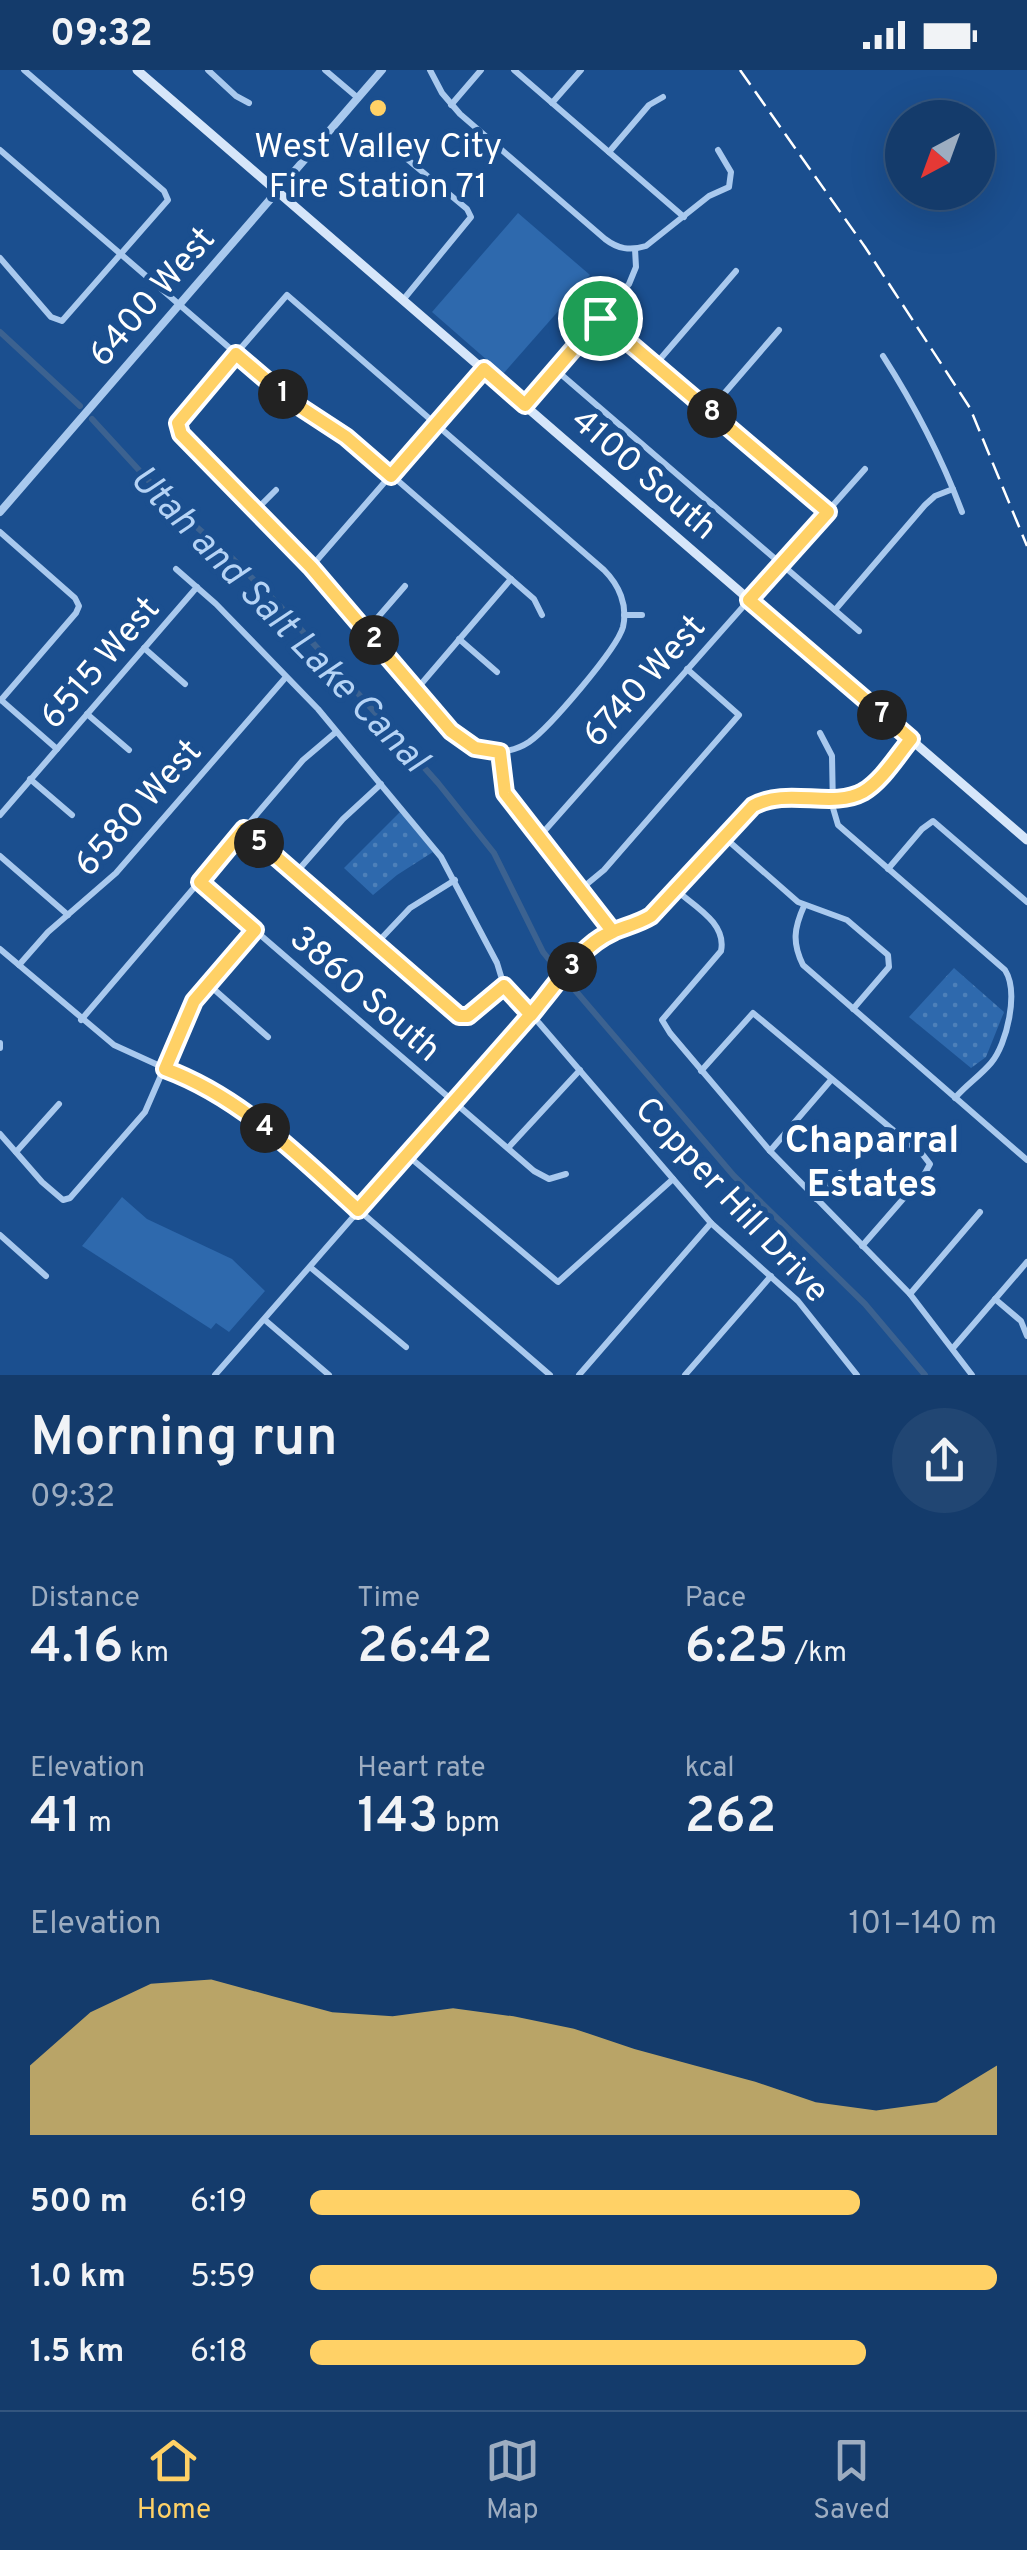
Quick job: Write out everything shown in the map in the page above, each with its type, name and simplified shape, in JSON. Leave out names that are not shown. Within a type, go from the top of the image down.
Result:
[{"type":"main road","name":"4100 South","points":[[137,70],[1027,840]]},
{"type":"street","points":[[0,258],[52,318],[60,322],[168,198],[24,70]]},
{"type":"street","points":[[208,70],[249,103]]},
{"type":"street","points":[[325,70],[358,98]]},
{"type":"street","name":"6400 West","points":[[0,512],[382,70]]},
{"type":"street","points":[[430,70],[451,105],[609,242],[635,249],[650,244],[709,196],[730,185],[731,172],[718,150]]},
{"type":"street","points":[[451,105],[482,70]]},
{"type":"street","points":[[514,70],[684,217]]},
{"type":"street","points":[[552,103],[581,70]]},
{"type":"street","points":[[609,152],[651,103],[663,97]]},
{"type":"street","points":[[0,150],[291,401],[346,437],[534,599],[542,615]]},
{"type":"street","points":[[400,154],[466,209],[471,218],[403,300]]},
{"type":"street","points":[[525,405],[632,280],[635,249]]},
{"type":"street","points":[[654,365],[736,271]]},
{"type":"street","points":[[287,295],[608,574],[622,596],[620,634],[611,650],[540,732],[522,746],[486,751],[462,741],[311,567],[177,426],[236,354],[287,295]]},
{"type":"street","points":[[600,318],[828,512]]},
{"type":"street","points":[[709,410],[779,330]]},
{"type":"street","points":[[883,356],[924,424],[962,512]]},
{"type":"street","points":[[311,567],[484,369]]},
{"type":"street","points":[[556,370],[859,631]]},
{"type":"street","name":"6740 West","points":[[540,836],[865,469]]},
{"type":"street","points":[[834,610],[925,506],[954,488]]},
{"type":"street","points":[[256,510],[276,490]]},
{"type":"street","points":[[0,532],[75,598],[79,606],[0,700],[57,749]]},
{"type":"street","points":[[176,568],[310,701],[441,857],[497,964],[504,986],[464,1017],[457,1015],[244,829]]},
{"type":"street","points":[[416,690],[511,579]]},
{"type":"street","points":[[366,631],[404,586]]},
{"type":"street","name":"6515 West","points":[[0,814],[197,587]]},
{"type":"street","points":[[624,615],[642,615]]},
{"type":"street","points":[[460,639],[497,672]]},
{"type":"street","points":[[144,648],[185,684]]},
{"type":"street","points":[[581,889],[604,870],[739,715],[687,668]]},
{"type":"street","name":"6580 West","points":[[19,965],[68,915],[112,878],[286,677]]},
{"type":"street","points":[[87,714],[129,750]]},
{"type":"street","points":[[81,1020],[308,755],[336,732]]},
{"type":"street","points":[[820,733],[832,756],[834,816],[838,825],[1006,970],[1014,994],[996,1056],[955,1098]]},
{"type":"street","points":[[215,1375],[590,946],[651,916],[753,806],[766,799],[847,797],[866,791],[911,739]]},
{"type":"street","points":[[500,752],[505,793],[613,932]]},
{"type":"street","points":[[30,780],[72,816]]},
{"type":"street","points":[[294,875],[343,819],[381,784]]},
{"type":"street","points":[[888,869],[922,829],[934,821],[1027,902]]},
{"type":"street","points":[[724,838],[804,906],[847,920],[888,955],[890,964],[853,1009]]},
{"type":"street","points":[[0,856],[68,915]]},
{"type":"street","points":[[376,944],[410,908],[455,880]]},
{"type":"street","name":"3860 South","points":[[200,882],[545,1178],[566,1174]]},
{"type":"street","points":[[676,890],[720,929],[723,940],[721,950],[662,1020],[770,1151],[910,1294],[972,1375]]},
{"type":"street","points":[[804,906],[795,930],[803,965],[1027,1159]]},
{"type":"street","points":[[0,1134],[42,1182],[63,1200],[72,1196],[142,1116],[192,1004],[255,930]]},
{"type":"street","points":[[0,949],[114,1045],[216,1091],[238,1106],[550,1375]]},
{"type":"street","points":[[208,984],[268,1037]]},
{"type":"street","name":"Copper Hill Drive","points":[[504,986],[711,1223],[798,1301],[857,1375]]},
{"type":"street","points":[[701,1072],[753,1013],[930,1164],[862,1246]]},
{"type":"street","points":[[508,1148],[580,1070]]},
{"type":"street","points":[[770,1151],[832,1080]]},
{"type":"street","points":[[16,1152],[58,1104]]},
{"type":"street","points":[[407,1155],[558,1282],[673,1178]]},
{"type":"street","points":[[816,1199],[840,1173]]},
{"type":"street","points":[[910,1294],[980,1212]]},
{"type":"street","points":[[579,1375],[711,1223]]},
{"type":"street","points":[[0,1236],[46,1276]]},
{"type":"street","points":[[953,1348],[1027,1262]]},
{"type":"street","points":[[310,1267],[406,1347]]},
{"type":"street","points":[[685,1375],[771,1276]]},
{"type":"street","points":[[995,1299],[1021,1321],[1026,1336]]},
{"type":"street","points":[[265,1320],[329,1375]]},
{"type":"shaded area","points":[[518,213],[590,275],[503,374],[432,312]]},
{"type":"shaded area","points":[[400,812],[433,852],[373,895],[344,868]]},
{"type":"shaded area","points":[[954,968],[1004,1012],[986,1057],[971,1068],[909,1017]]},
{"type":"shaded area","points":[[122,1197],[147,1219],[232,1259],[265,1291],[229,1332],[216,1323],[211,1329],[82,1246]]},
{"type":"waterway","name":"Utah and Salt Lake Canal","points":[[0,332],[80,406]]},
{"type":"waterway","name":"Utah and Salt Lake Canal","points":[[92,419],[171,505],[279,605],[438,783],[494,853],[543,952],[559,972]]},
{"type":"waterway","name":"Utah and Salt Lake Canal","points":[[568,982],[734,1176],[865,1304],[925,1375]]},
{"type":"railway","points":[[740,70],[865,247],[970,408],[1027,546]]},
{"type":"place","name":"West Valley City Fire Station 71","points":[[378,108]]},
{"type":"district","name":"Chaparral Estates","points":[[872,1161]]},
{"type":"route","points":[[600,318],[525,405],[484,369],[391,476],[236,354],[177,426],[311,567],[451,731],[475,748],[500,752],[500,777],[510,802],[552,850],[613,932],[600,938],[590,946],[531,1015],[358,1210],[238,1106],[216,1091],[165,1069],[194,1001],[255,930],[200,882],[244,829],[459,1016],[468,1016],[504,986],[531,1015],[568,972],[590,946],[641,922],[662,906],[753,806],[766,799],[857,795],[875,782],[911,739],[749,600],[828,512],[600,318]]}]
